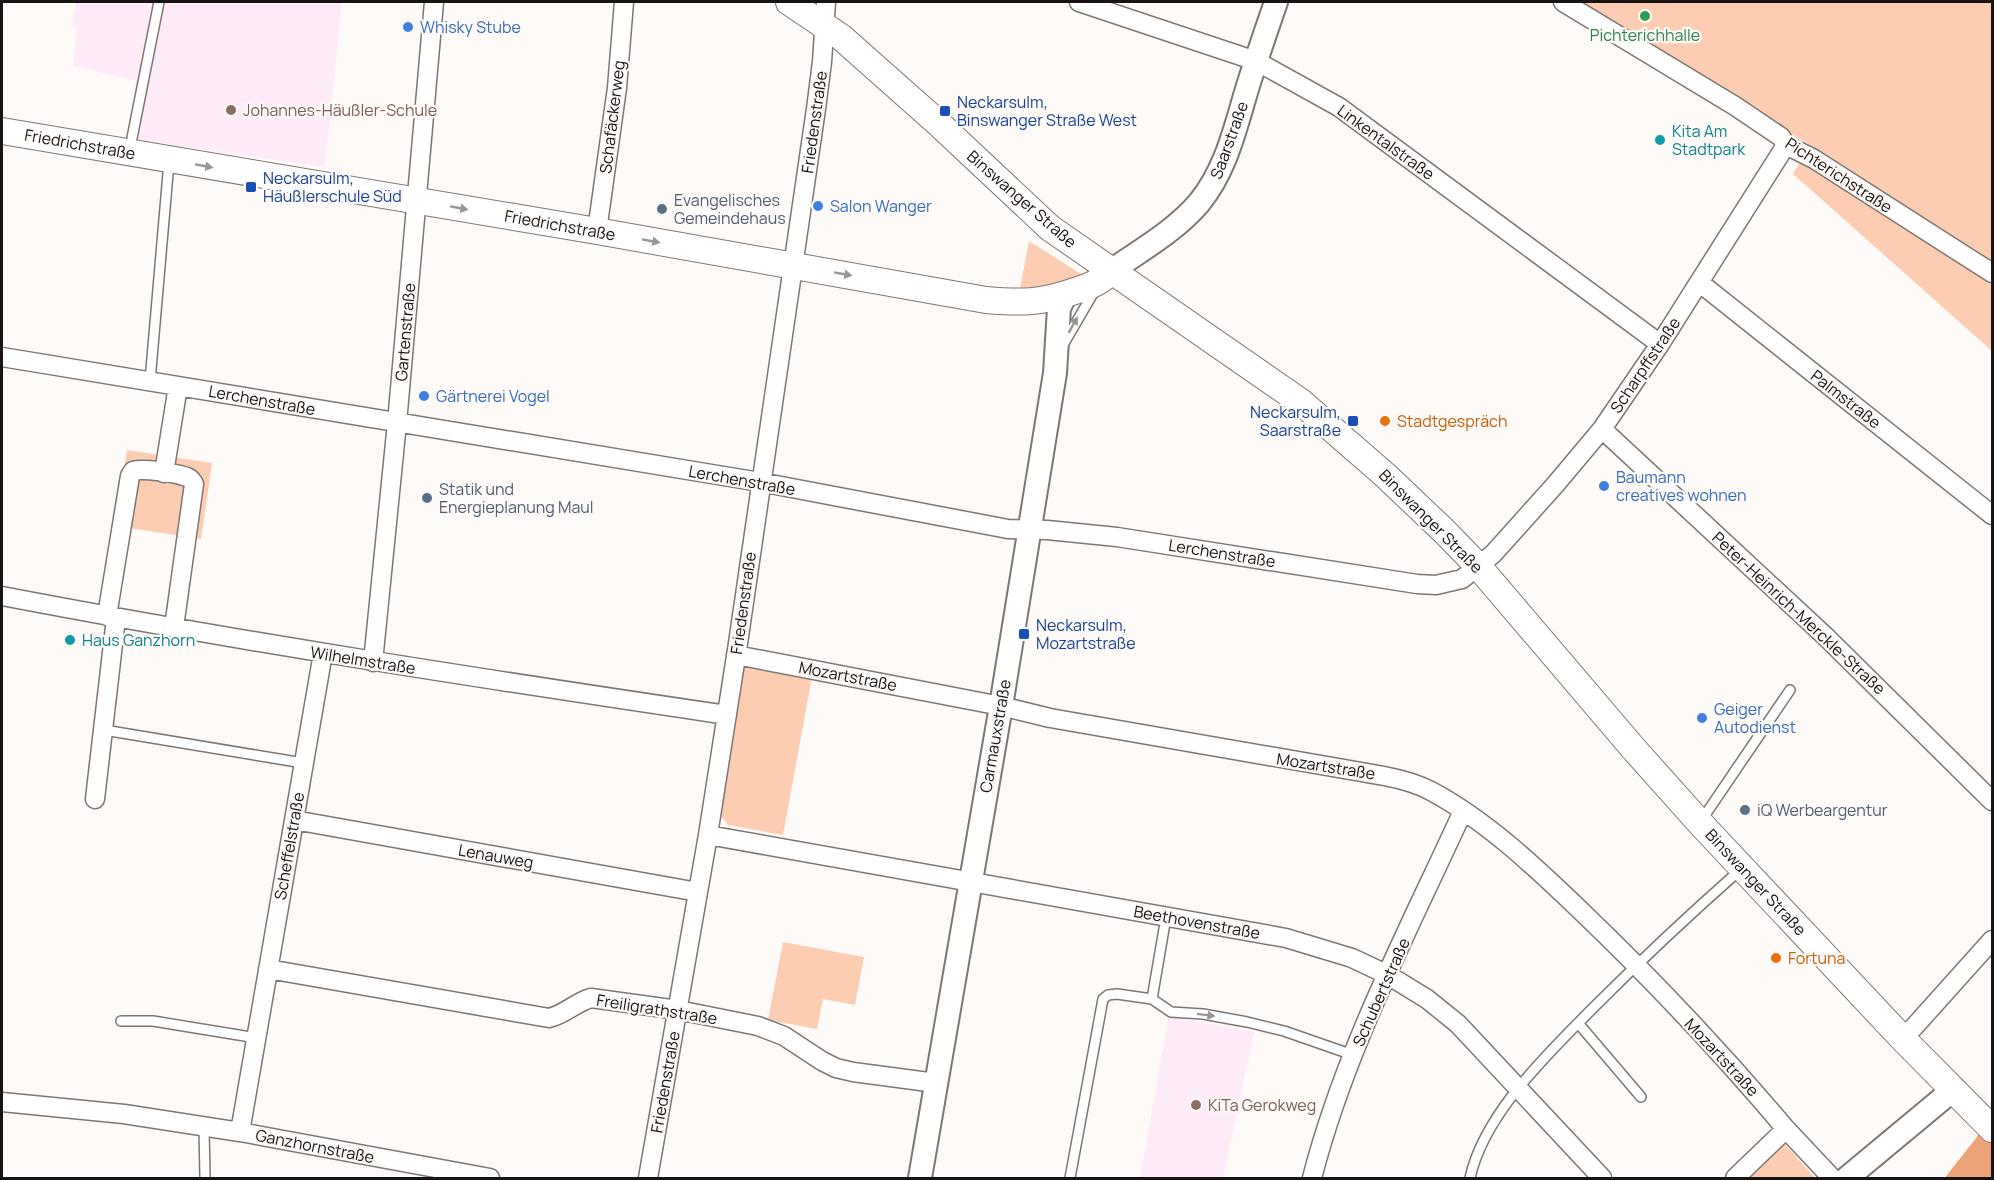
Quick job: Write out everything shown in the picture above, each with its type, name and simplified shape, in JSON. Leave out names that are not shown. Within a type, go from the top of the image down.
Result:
[{"type":"main road","name":"Binswanger Straße","points":[[789,2],[826,13],[1050,228],[1106,276],[1301,402],[1385,475],[1478,566],[1700,823],[1902,1038],[1987,1123]]},
{"type":"main road","name":"Friedrichstraße","points":[[2,131],[597,231],[986,300],[1040,302],[1066,294],[1106,276]]},
{"type":"street","name":"Gartenstraße","points":[[373,662],[397,423],[434,2]]},
{"type":"street","name":"Schafäckerweg","points":[[597,231],[617,88],[624,2]]},
{"type":"street","name":"Linkentalstraße","points":[[1079,2],[1256,61],[1339,107],[1660,344]]},
{"type":"street","name":"Saarstraße","points":[[1106,276],[1182,219],[1213,184],[1223,165],[1276,2]]},
{"type":"street","name":"Pichterichstraße","points":[[1563,2],[1735,106],[1781,137],[1786,145],[1814,159],[1992,273]]},
{"type":"street","name":"Friedenstraße","points":[[648,1179],[708,835],[736,655],[794,265],[819,86],[826,13]]},
{"type":"street","name":"Scharpffstraße","points":[[1478,566],[1493,554],[1556,485],[1602,429],[1700,283],[1786,145]]},
{"type":"street","name":"Palmstraße","points":[[1700,283],[1992,515]]},
{"type":"street","name":"Carmauxstraße","points":[[920,1179],[1001,706],[1054,373],[1059,308],[1066,294]]},
{"type":"street","name":"Lerchenstraße","points":[[2,357],[760,482],[1008,529],[1117,537],[1417,584],[1451,583],[1462,579],[1478,566]]},
{"type":"street","points":[[164,473],[178,386]]},
{"type":"street","name":"Peter-Heinrich-Merckle-Straße","points":[[1602,429],[1825,636],[1992,801]]},
{"type":"street","points":[[95,799],[104,730],[111,617],[130,476],[133,471],[187,477],[194,484],[174,627]]},
{"type":"street","name":"Wilhelmstraße","points":[[2,596],[373,662],[726,715]]},
{"type":"street","name":"Scheffelstraße","points":[[240,1132],[323,653]]},
{"type":"street","name":"Mozartstraße","points":[[736,655],[1001,706],[1050,718],[1408,781],[1429,790],[1501,839],[1553,884],[1636,964],[1832,1179]]},
{"type":"street","name":"Schubertstraße","points":[[1312,1179],[1333,1106],[1353,1055],[1463,812]]},
{"type":"street","name":"Lenauweg","points":[[294,820],[698,892]]},
{"type":"street","name":"Beethovenstraße","points":[[708,835],[1305,943],[1352,958],[1388,975],[1427,999],[1458,1024],[1602,1179]]},
{"type":"street","points":[[1902,1038],[1992,940]]},
{"type":"street","name":"Freiligrathstraße","points":[[268,969],[549,1018],[591,998],[678,1010],[758,1026],[784,1036],[836,1068],[936,1083]]},
{"type":"street","points":[[1847,1179],[1954,1089]]},
{"type":"street","name":"Ganzhornstraße","points":[[2,1102],[32,1103],[124,1114],[240,1132],[426,1173],[490,1179]]},
{"type":"street","points":[[1735,1179],[1786,1129]]},
{"type":"lane","points":[[132,138],[159,2]]},
{"type":"lane","points":[[150,381],[170,160]]},
{"type":"lane","points":[[1054,373],[1066,339],[1106,276]]},
{"type":"lane","points":[[1700,823],[1790,690]]},
{"type":"lane","points":[[104,730],[303,764]]},
{"type":"lane","points":[[1470,1179],[1474,1162],[1494,1123],[1519,1089],[1578,1023],[1636,964],[1742,868]]},
{"type":"lane","points":[[1152,999],[1167,917]]},
{"type":"lane","points":[[1070,1179],[1103,999],[1108,995],[1117,994],[1152,999],[1172,1012],[1203,1014],[1247,1022],[1295,1035],[1353,1055]]},
{"type":"lane","points":[[121,1021],[153,1021],[256,1038]]},
{"type":"lane","points":[[1578,1023],[1641,1097]]},
{"type":"lane","points":[[204,1127],[205,1179]]},
{"type":"shaded area","name":"Johannes-Häußler-Schule","points":[[76,2],[342,2],[325,167],[126,138],[136,81],[73,66],[77,27],[72,26]]},
{"type":"shaded area","points":[[1576,2],[1992,2],[1992,351],[1793,174],[1810,145]]},
{"type":"shaded area","points":[[1029,241],[1092,281],[1019,294]]},
{"type":"shaded area","points":[[127,450],[212,463],[201,539],[116,526]]},
{"type":"shaded area","points":[[744,664],[812,677],[783,835],[728,825],[720,815]]},
{"type":"shaded area","points":[[783,942],[864,957],[855,1005],[823,999],[817,1029],[768,1020]]},
{"type":"shaded area","name":"KiTa Gerokweg","points":[[1169,1016],[1254,1032],[1223,1178],[1140,1178]]},
{"type":"shaded area","points":[[1992,1118],[1992,1178],[1945,1178],[1950,1171]]},
{"type":"shaded area","points":[[1782,1141],[1815,1178],[1744,1178]]},
{"type":"place","name":"Pichterichhalle","points":[[1645,16]]},
{"type":"place","name":"Whisky Stube","points":[[408,27]]},
{"type":"place","name":"Johannes-Häußler-Schule","points":[[231,110]]},
{"type":"place","name":"Neckarsulm, Binswanger Straße West","points":[[945,111]]},
{"type":"place","name":"Kita Am Stadtpark","points":[[1660,140]]},
{"type":"place","name":"Neckarsulm, Häußlerschule Süd","points":[[251,187]]},
{"type":"place","name":"Salon Wanger","points":[[818,206]]},
{"type":"place","name":"Evangelisches Gemeindehaus","points":[[662,209]]},
{"type":"place","name":"Gärtnerei Vogel","points":[[424,396]]},
{"type":"place","name":"Neckarsulm, Saarstraße","points":[[1353,421]]},
{"type":"place","name":"Stadtgespräch","points":[[1385,421]]},
{"type":"place","name":"Baumann creatives wohnen","points":[[1604,486]]},
{"type":"place","name":"Statik und Energieplanung Maul","points":[[427,498]]},
{"type":"place","name":"Neckarsulm, Mozartstraße","points":[[1024,634]]},
{"type":"place","name":"Haus Ganzhorn","points":[[70,640]]},
{"type":"place","name":"Geiger Autodienst","points":[[1702,718]]},
{"type":"place","name":"iQ Werbeargentur","points":[[1745,810]]},
{"type":"place","name":"Fortuna","points":[[1776,958]]},
{"type":"place","name":"KiTa Gerokweg","points":[[1196,1105]]}]
